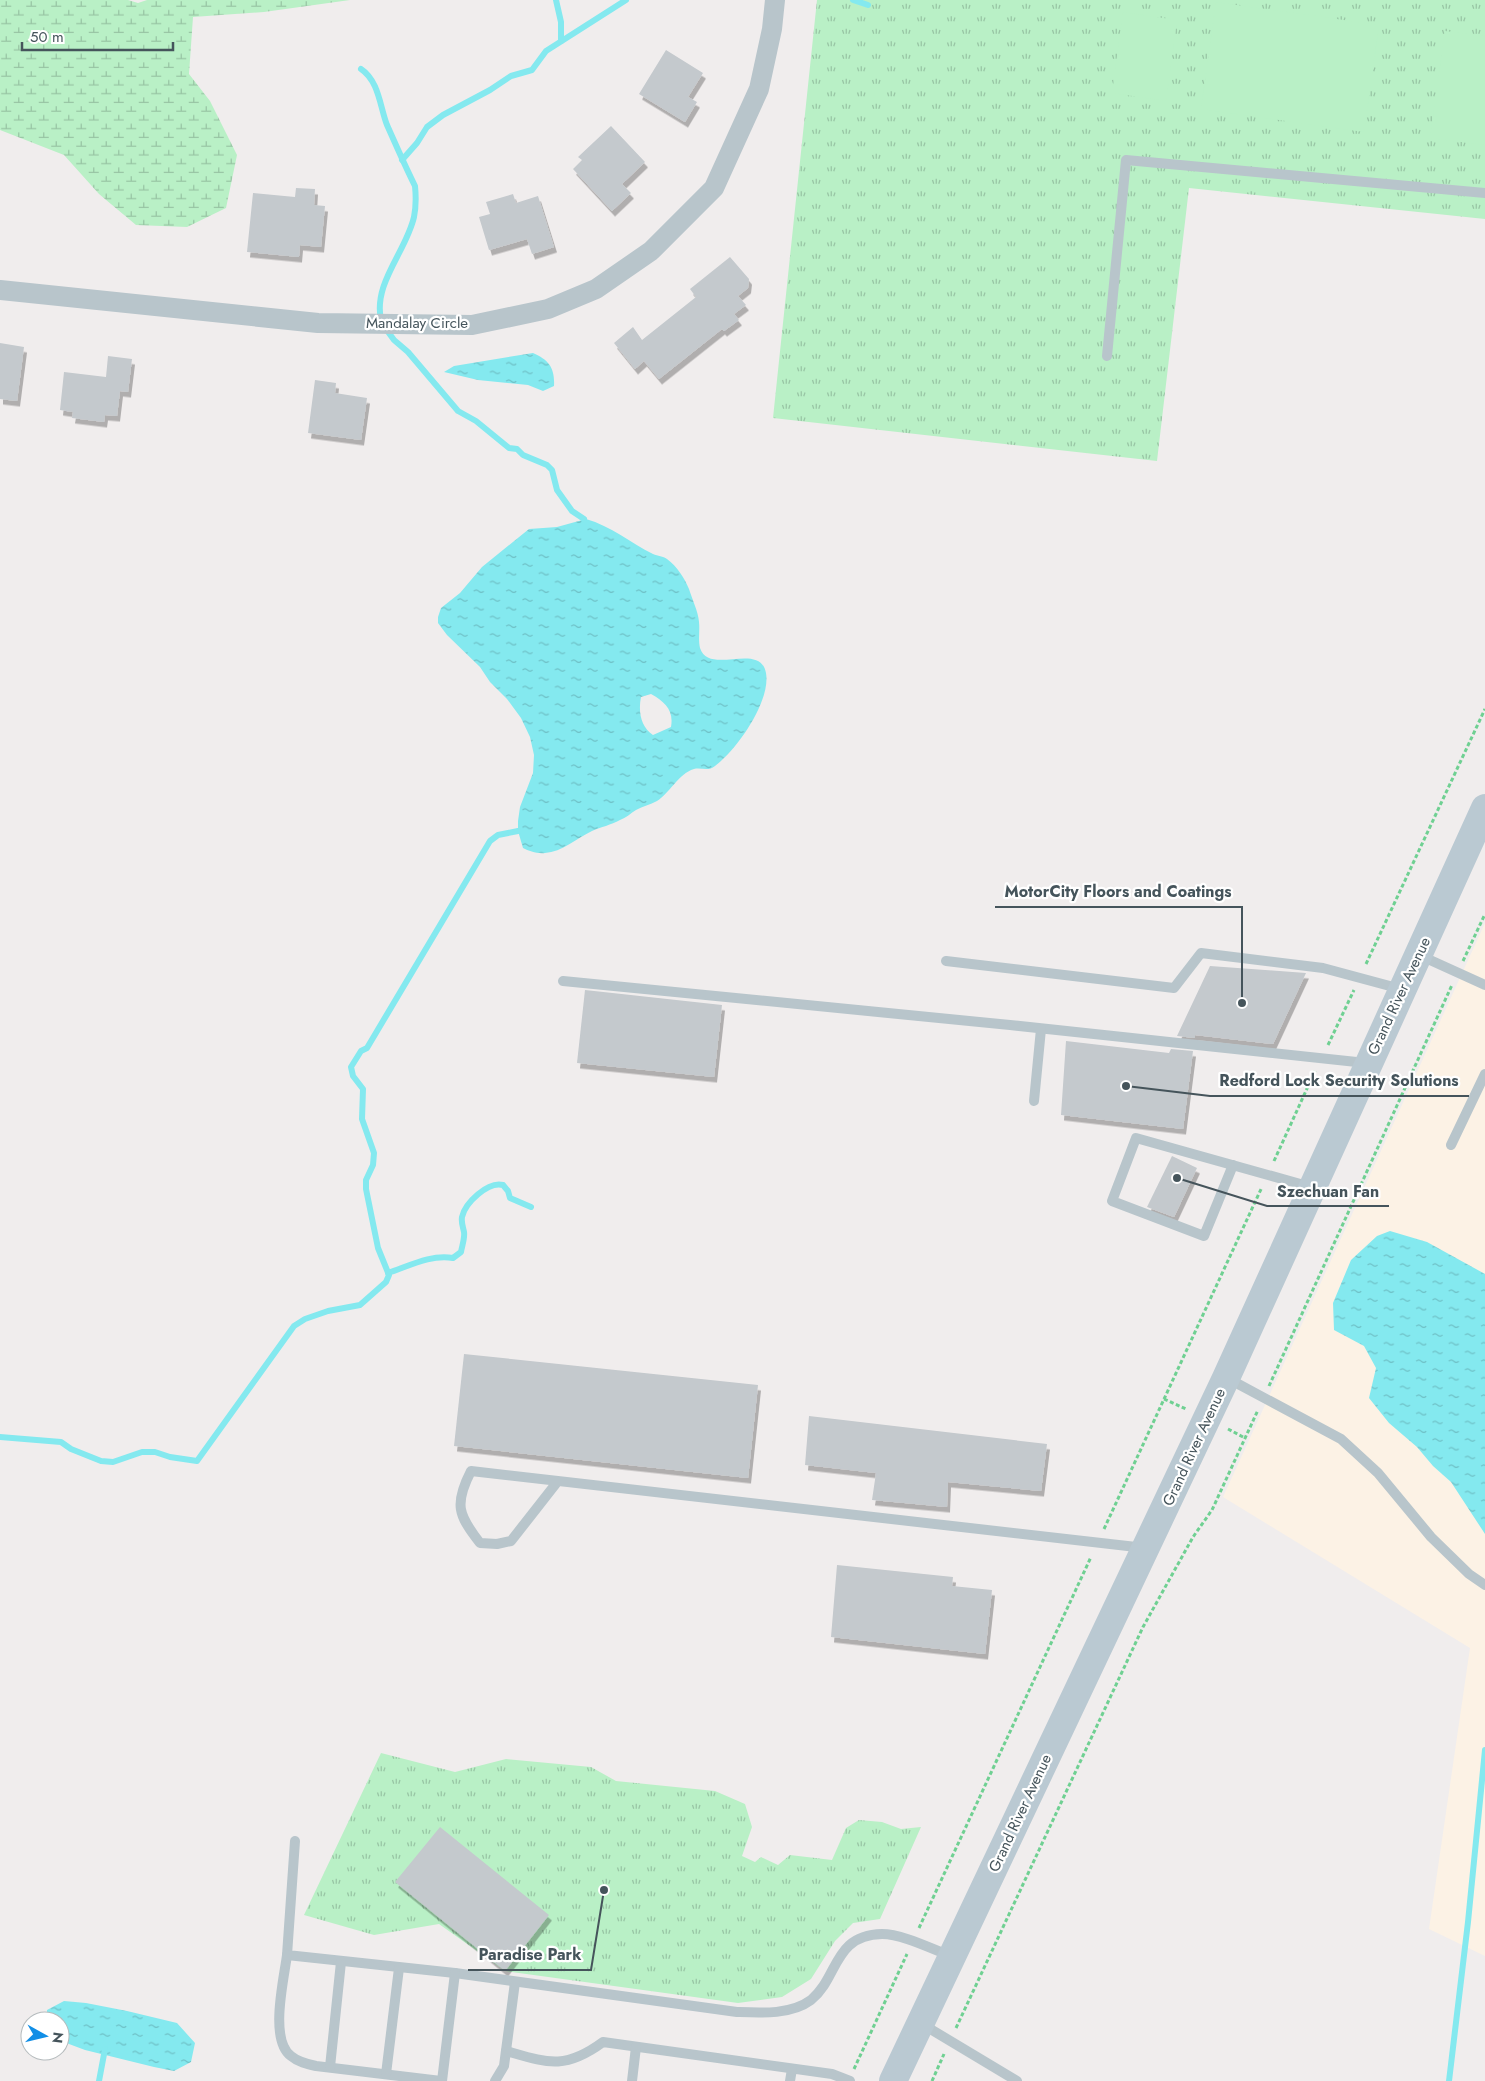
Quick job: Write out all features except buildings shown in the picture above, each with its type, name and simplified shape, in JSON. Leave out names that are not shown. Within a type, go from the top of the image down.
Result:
[{"type":"main road","name":"Grand River Avenue","points":[[893,2081],[1226,1378],[1367,1064],[1485,808]]},
{"type":"street","name":"Mandalay Circle","points":[[0,290],[318,322],[472,325],[548,309],[596,289],[650,251],[714,188],[759,89],[772,29],[776,0]]},
{"type":"lane","points":[[1107,356],[1126,160],[1485,193]]},
{"type":"lane","points":[[946,961],[1174,988],[1201,953],[1323,968],[1402,990]]},
{"type":"lane","points":[[1418,955],[1485,985]]},
{"type":"lane","points":[[563,981],[1041,1028],[1367,1064]]},
{"type":"lane","points":[[1034,1101],[1041,1028]]},
{"type":"lane","points":[[1451,1145],[1485,1074]]},
{"type":"lane","points":[[1233,1165],[1204,1236],[1112,1201],[1136,1138],[1233,1165],[1312,1188]]},
{"type":"lane","points":[[1226,1378],[1341,1439],[1378,1474],[1431,1537],[1469,1574],[1485,1585]]},
{"type":"lane","points":[[558,1481],[511,1541],[497,1544],[480,1542],[466,1524],[459,1505],[462,1488],[471,1471],[1146,1548]]},
{"type":"lane","points":[[295,1841],[287,1955],[279,2026],[281,2042],[290,2056],[302,2062],[330,2067],[441,2081],[455,1973]]},
{"type":"lane","points":[[287,1955],[455,1973],[737,2012],[774,2013],[810,2000],[824,1984],[840,1954],[854,1941],[869,1935],[884,1934],[913,1942],[952,1957]]},
{"type":"lane","points":[[330,2067],[341,1962]]},
{"type":"lane","points":[[386,2074],[399,1968]]},
{"type":"lane","points":[[495,2081],[504,2066],[515,1982]]},
{"type":"lane","points":[[921,2023],[1017,2081]]},
{"type":"lane","points":[[506,2051],[547,2062],[559,2062],[585,2055],[603,2042],[832,2074],[849,2081]]},
{"type":"lane","points":[[632,2081],[636,2047]]},
{"type":"lane","points":[[790,2081],[792,2068]]},
{"type":"path","points":[[849,2081],[1267,1175],[1485,708]]},
{"type":"path","points":[[932,2081],[1143,1627],[1193,1537],[1212,1510],[1485,914]]},
{"type":"shaded area","points":[[1485,923],[1485,1956],[1429,1929],[1470,1648],[1223,1497]]},
{"type":"green space","points":[[0,0],[128,0],[138,3],[147,0],[350,0],[264,12],[193,17],[189,74],[210,101],[237,155],[226,208],[187,227],[136,225],[99,194],[64,155],[0,130]]},
{"type":"green space","points":[[817,0],[1485,0],[1485,219],[1189,188],[1157,461],[773,418]]},
{"type":"green space","points":[[1216,2],[1379,25],[1364,132],[1201,109]]},
{"type":"green space","points":[[1123,12],[1177,20],[1166,101],[1112,93]]},
{"type":"green space","points":[[1445,31],[1485,36],[1485,145],[1430,138]]},
{"type":"green space","points":[[381,1753],[455,1772],[506,1759],[591,1767],[616,1781],[715,1791],[745,1804],[752,1827],[742,1856],[755,1862],[761,1857],[778,1865],[790,1855],[832,1860],[846,1828],[859,1820],[882,1822],[901,1829],[921,1827],[880,1919],[853,1923],[835,1941],[811,1979],[782,1997],[738,2003],[505,1971],[439,1924],[374,1935],[304,1915]]},
{"type":"water","points":[[533,353],[547,362],[552,369],[554,386],[543,391],[528,385],[478,380],[444,372],[454,366]]},
{"type":"water","points":[[586,519],[612,530],[653,554],[667,559],[680,573],[689,589],[698,618],[700,648],[705,656],[723,660],[745,658],[754,660],[762,664],[766,673],[766,684],[758,711],[751,724],[733,749],[715,766],[710,769],[688,771],[657,801],[617,822],[592,831],[557,850],[539,853],[523,848],[518,831],[520,807],[533,773],[534,755],[530,737],[521,718],[507,699],[490,682],[480,667],[447,635],[438,623],[438,617],[441,608],[460,593],[482,567],[529,529],[557,527]],"holes":[[[651,694],[670,711],[672,721],[671,727],[653,735],[641,719],[640,703],[641,697]]]},
{"type":"water","points":[[1390,1231],[1427,1242],[1485,1274],[1485,1534],[1451,1482],[1433,1466],[1417,1447],[1389,1423],[1369,1398],[1376,1368],[1364,1346],[1334,1330],[1333,1303],[1351,1260],[1377,1236]]},
{"type":"water","points":[[64,2001],[86,2003],[177,2023],[195,2043],[191,2062],[174,2071],[85,2050],[70,2044],[70,2011],[47,2010]]},
{"type":"waterway","points":[[556,0],[561,22],[561,41]]},
{"type":"waterway","points":[[402,160],[417,143],[427,127],[443,115],[490,90],[511,76],[532,70],[546,51],[626,0]]},
{"type":"waterway","points":[[853,0],[868,5]]},
{"type":"waterway","points":[[361,69],[372,80],[387,125],[415,186],[416,202],[414,217],[410,230],[386,280],[380,306],[381,320]]},
{"type":"waterway","points":[[386,329],[458,411],[476,421],[509,448],[517,449],[523,455],[547,465],[552,470],[557,490],[572,511],[584,519]]},
{"type":"waterway","points":[[0,1437],[61,1442],[71,1449],[101,1461],[113,1462],[142,1452],[155,1452],[170,1457],[197,1461],[294,1326],[305,1319],[328,1311],[360,1305],[386,1282],[389,1275],[378,1248],[366,1189],[366,1180],[373,1165],[374,1153],[362,1119],[363,1089],[353,1076],[351,1067],[361,1051],[367,1048],[490,841],[498,835],[518,831]]},
{"type":"waterway","points":[[388,1273],[428,1259],[453,1258],[461,1252],[464,1237],[462,1221],[464,1211],[478,1194],[491,1186],[503,1185],[508,1191],[510,1198],[531,1207]]},
{"type":"waterway","points":[[1449,2081],[1468,1922],[1485,1750]]},
{"type":"waterway","points":[[99,2081],[105,2049]]},
{"type":"place","name":"MotorCity Floors and Coatings","points":[[1242,1003]]},
{"type":"place","name":"Redford Lock Security Solutions","points":[[1126,1086]]},
{"type":"place","name":"Szechuan Fan","points":[[1177,1178]]},
{"type":"place","name":"Paradise Park","points":[[604,1890]]}]
